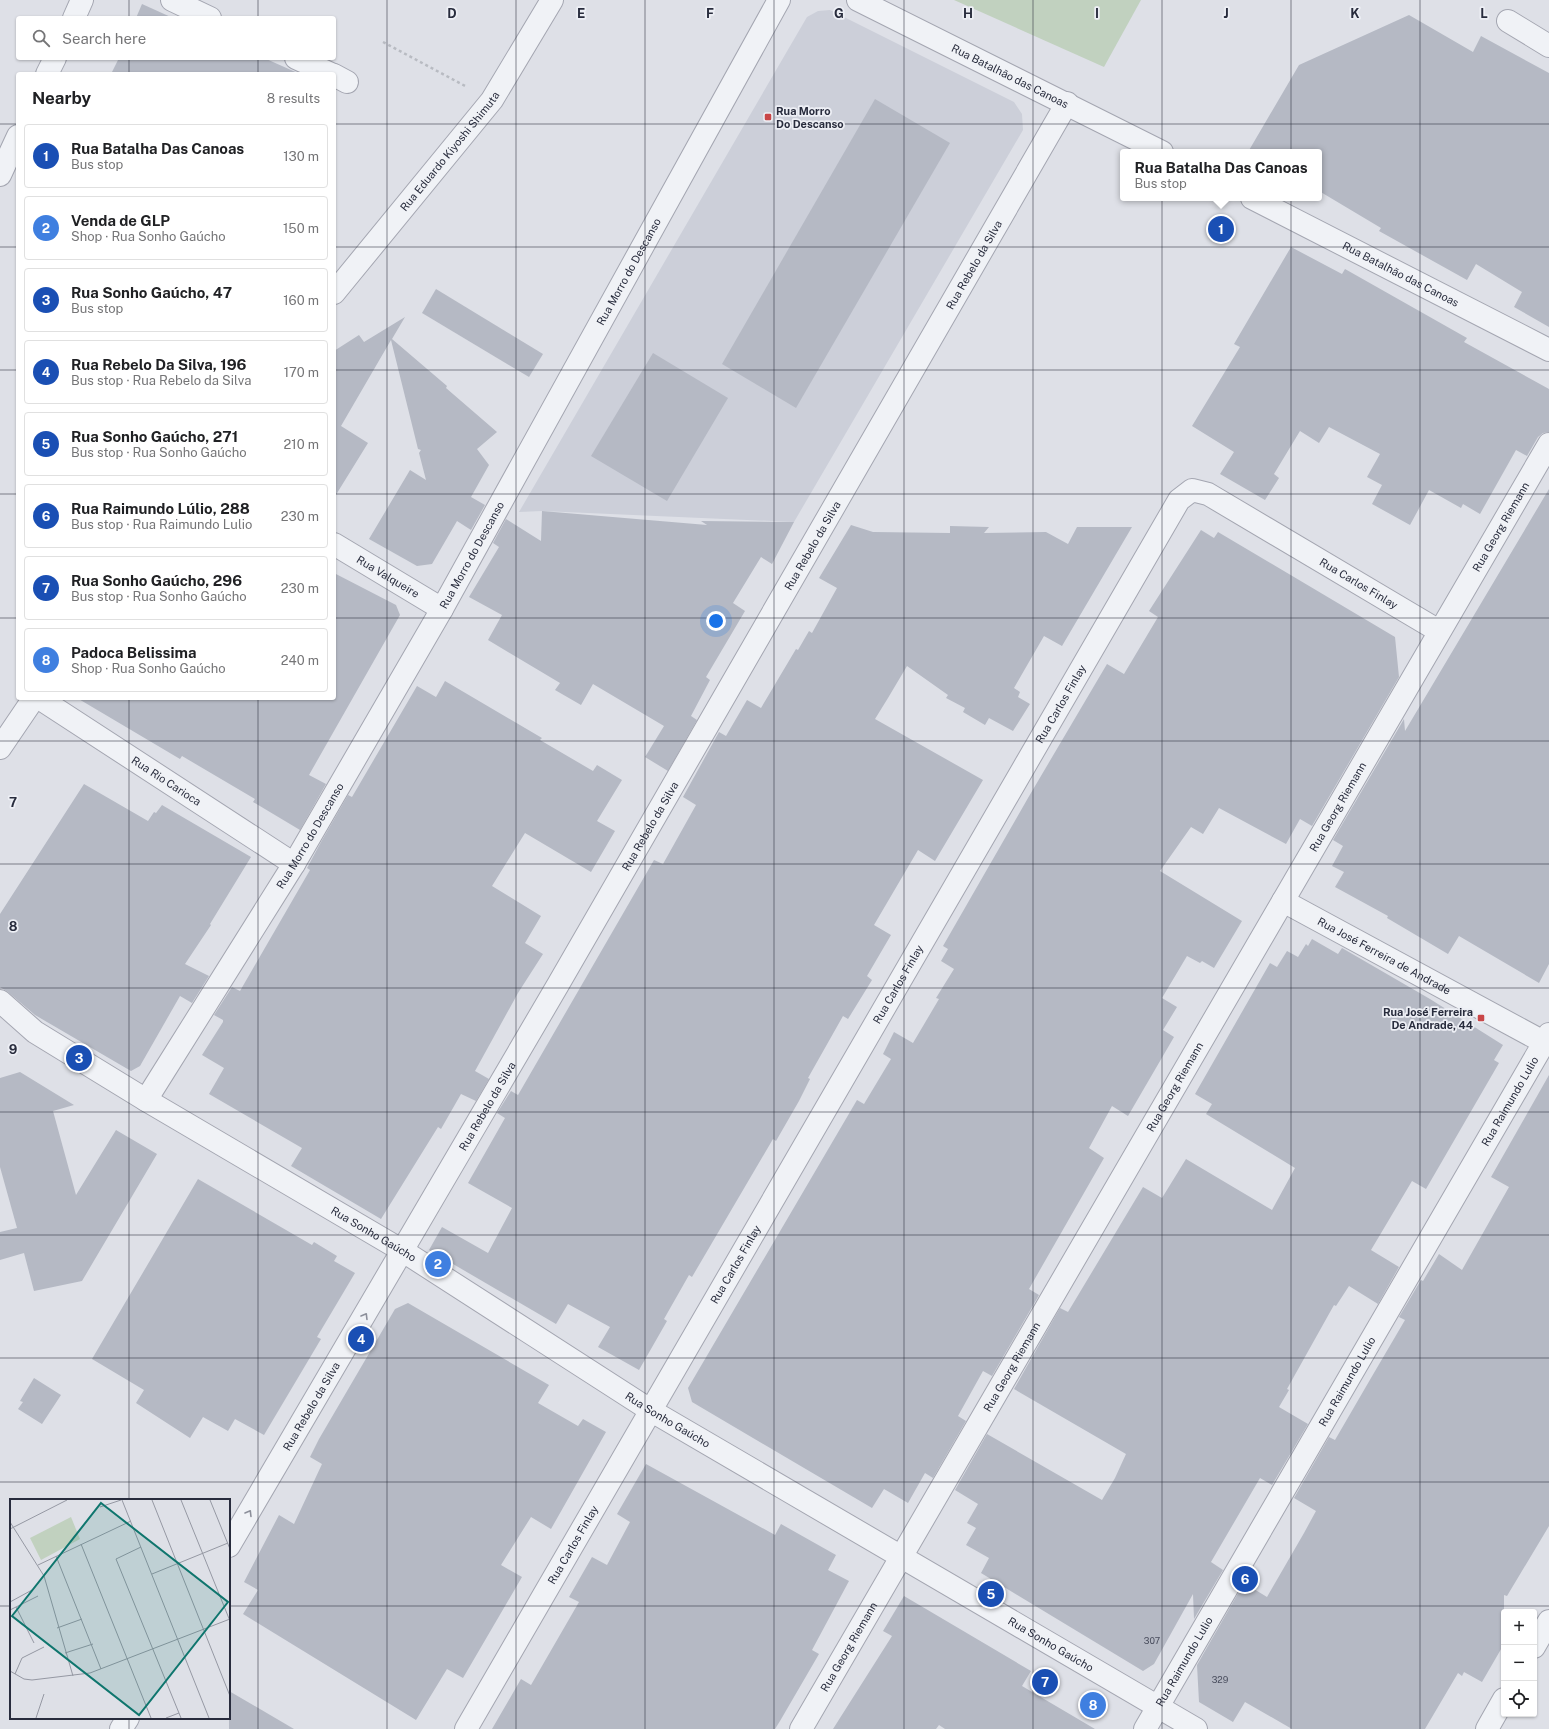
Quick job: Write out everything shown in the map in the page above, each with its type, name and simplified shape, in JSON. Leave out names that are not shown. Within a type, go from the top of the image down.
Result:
[{"type":"street","points":[[75,16],[82,0]]},
{"type":"street","points":[[172,0],[206,16]]},
{"type":"street","name":"Rua Eduardo Kiyoshi Shimuta","points":[[336,291],[492,100],[552,0]]},
{"type":"street","name":"Rua Morro do Descanso","points":[[146,1100],[294,864],[442,609],[779,0]]},
{"type":"street","name":"Rua Batalhão das Canoas","points":[[858,0],[1067,103],[1156,149]]},
{"type":"street","points":[[1508,21],[1549,46]]},
{"type":"street","points":[[48,72],[54,60]]},
{"type":"street","points":[[300,60],[326,72]]},
{"type":"street","name":"Rua Rebelo da Silva","points":[[230,1544],[403,1251],[796,576],[1067,103]]},
{"type":"street","points":[[0,175],[16,140]]},
{"type":"street","name":"Rua Batalhão das Canoas","points":[[1258,201],[1549,350]]},
{"type":"street","name":"Rua Georg Riemann","points":[[801,1729],[902,1558],[1439,631],[1549,444]]},
{"type":"street","name":"Rua Carlos Finlay","points":[[466,1729],[1179,500],[1192,490],[1208,494],[1439,631]]},
{"type":"street","name":"Rua Valqueire","points":[[336,545],[442,609]]},
{"type":"street","points":[[0,748],[33,700]]},
{"type":"street","name":"Rua Rio Carioca","points":[[42,700],[294,864]]},
{"type":"street","name":"Rua José Ferreira de Andrade","points":[[1283,902],[1547,1040]]},
{"type":"street","name":"Rua Sonho Gaúcho","points":[[0,1001],[35,1032],[146,1100],[403,1251],[650,1410],[1196,1729]]},
{"type":"street","name":"Rua Raimundo Lulio","points":[[1145,1729],[1547,1040]]},
{"type":"street","points":[[1535,1645],[1549,1621]]},
{"type":"street","points":[[1487,1729],[1501,1704]]},
{"type":"street","points":[[121,1729],[127,1719]]},
{"type":"path","points":[[383,42],[492,100]]},
{"type":"shaded area","points":[[830,10],[1014,102],[1022,114],[1023,130],[794,522],[542,511],[519,512],[807,17],[818,11]]},
{"type":"green space","points":[[954,0],[1141,0],[1104,67]]},
{"type":"building","points":[[142,4],[169,16],[137,16]]},
{"type":"building","points":[[1409,15],[1473,52],[1481,36],[1549,73],[1549,327],[1514,307],[1522,292],[1476,264],[1467,280],[1379,231],[1381,228],[1322,193],[1322,149],[1250,149],[1299,65]]},
{"type":"building","points":[[118,60],[268,60],[296,72],[112,72]]},
{"type":"building","points":[[875,99],[950,143],[796,408],[722,364]]},
{"type":"building","points":[[1291,247],[1342,274],[1345,269],[1467,338],[1464,342],[1549,389],[1549,432],[1543,433],[1538,437],[1527,456],[1516,450],[1480,514],[1463,504],[1461,508],[1429,490],[1410,525],[1372,504],[1382,485],[1367,477],[1380,454],[1329,427],[1319,443],[1300,431],[1274,474],[1279,478],[1265,500],[1220,474],[1234,452],[1192,426],[1240,347],[1234,344]]},
{"type":"building","points":[[436,289],[543,354],[529,377],[422,313]]},
{"type":"building","points":[[405,317],[392,339],[447,386],[446,388],[497,432],[477,449],[489,465],[471,497],[485,505],[471,530],[457,521],[432,564],[417,566],[369,539],[410,470],[426,480],[419,453],[421,450],[418,449],[391,340],[341,426],[368,443],[336,495],[336,350],[359,335],[364,342]]},
{"type":"building","points":[[653,353],[728,398],[667,501],[591,456]]},
{"type":"building","points":[[1549,489],[1549,964],[1539,983],[1459,936],[1448,954],[1387,918],[1388,916],[1335,887],[1344,872],[1332,866],[1343,846],[1333,840],[1404,719],[1405,731]]},
{"type":"building","points":[[542,511],[707,525],[701,521],[794,522],[772,564],[761,557],[733,603],[745,611],[706,677],[710,680],[691,716],[697,720],[668,771],[645,757],[664,726],[593,684],[581,705],[555,690],[560,683],[488,640],[502,615],[469,597],[499,547],[493,543],[506,519],[541,541]]},
{"type":"building","points":[[851,525],[873,532],[950,533],[950,526],[989,527],[984,533],[1046,532],[1068,544],[1077,527],[1132,527],[1062,646],[1044,636],[1014,688],[1020,692],[1018,697],[1030,704],[1013,731],[989,718],[985,725],[963,712],[965,708],[946,698],[948,695],[907,666],[875,719],[983,780],[935,861],[918,850],[874,925],[891,935],[867,976],[872,980],[848,1019],[843,1016],[808,1078],[810,1079],[799,1101],[776,1141],[773,1139],[692,1277],[689,1275],[664,1319],[667,1321],[639,1370],[598,1347],[610,1327],[568,1304],[556,1324],[429,1250],[442,1227],[488,1253],[512,1208],[468,1183],[505,1118],[497,1113],[511,1091],[518,1095],[654,860],[663,864],[696,805],[683,797],[719,732],[726,736],[747,700],[761,708],[796,649],[798,650],[809,631],[812,633],[837,588],[819,578]]},
{"type":"building","points":[[1201,530],[1214,538],[1218,532],[1395,637],[1399,677],[1312,826],[1300,819],[1286,844],[1219,808],[1203,834],[1191,827],[1160,871],[1242,921],[1214,968],[1202,961],[1200,963],[1187,956],[1162,998],[1177,1007],[1163,1030],[1174,1037],[1128,1116],[1112,1106],[1089,1148],[1104,1158],[1029,1289],[1039,1295],[992,1376],[983,1371],[958,1416],[966,1421],[933,1478],[925,1473],[908,1503],[884,1489],[872,1508],[692,1402],[688,1388],[857,1100],[864,1104],[891,1059],[883,1054],[894,1032],[913,1043],[939,999],[936,998],[954,969],[941,961],[948,949],[943,946],[1107,664],[1124,674],[1158,617],[1149,611]]},
{"type":"building","points":[[336,574],[396,605],[400,615],[309,775],[326,784],[300,830],[253,802],[255,799],[182,756],[180,759],[80,700],[336,700]]},
{"type":"building","points":[[445,681],[542,738],[540,740],[593,771],[597,765],[622,780],[597,821],[615,831],[591,872],[525,833],[492,886],[541,916],[525,943],[543,954],[518,993],[475,1071],[489,1079],[476,1101],[461,1094],[441,1129],[438,1127],[381,1219],[291,1166],[302,1148],[209,1094],[224,1068],[202,1055],[223,1022],[223,1020],[214,1015],[232,987],[240,991],[310,870],[307,868],[348,795],[352,797],[417,686],[436,697]]},
{"type":"building","points":[[84,784],[148,821],[154,812],[156,813],[162,805],[251,857],[210,924],[211,925],[185,964],[209,976],[192,1003],[180,996],[140,1066],[131,1071],[35,1015],[0,987],[0,914]]},
{"type":"building","points":[[1312,939],[1338,954],[1342,948],[1430,999],[1503,1045],[1494,1060],[1499,1063],[1426,1189],[1412,1181],[1371,1250],[1399,1267],[1378,1304],[1349,1286],[1336,1306],[1334,1305],[1287,1389],[1289,1390],[1279,1407],[1308,1424],[1272,1485],[1260,1478],[1211,1562],[1223,1570],[1194,1619],[1193,1594],[1154,1664],[1143,1671],[981,1573],[989,1558],[966,1545],[976,1528],[967,1523],[978,1504],[955,1490],[987,1434],[1102,1500],[1115,1478],[1126,1454],[1014,1389],[1060,1308],[1068,1312],[1143,1187],[1162,1198],[1186,1159],[1272,1210],[1295,1168],[1206,1114],[1212,1104],[1195,1094],[1270,963],[1277,967],[1287,951],[1298,957],[1306,944],[1308,946]]},
{"type":"building","points":[[20,1072],[74,1105],[53,1111],[76,1195],[116,1130],[157,1154],[82,1281],[34,1291],[24,1253],[0,1260],[0,1232],[17,1228],[0,1167],[0,1078]]},
{"type":"building","points":[[1549,1075],[1549,1526],[1507,1596],[1504,1595],[1504,1609],[1501,1609],[1501,1649],[1482,1682],[1464,1672],[1462,1676],[1458,1673],[1425,1729],[1292,1729],[1245,1702],[1233,1722],[1199,1702],[1197,1665],[1244,1583],[1267,1597],[1316,1511],[1294,1498],[1329,1437],[1335,1440],[1405,1320],[1399,1317],[1421,1280],[1423,1281],[1439,1254],[1462,1270],[1509,1187],[1491,1177]]},
{"type":"building","points":[[198,1179],[312,1245],[314,1242],[337,1256],[334,1261],[355,1273],[317,1337],[321,1339],[264,1435],[235,1419],[228,1431],[203,1417],[190,1438],[136,1403],[144,1390],[92,1359]]},
{"type":"building","points":[[408,1303],[549,1385],[538,1403],[578,1426],[583,1419],[606,1432],[551,1529],[531,1517],[501,1565],[522,1577],[463,1678],[447,1669],[416,1720],[243,1614],[258,1590],[244,1582],[279,1515],[294,1524],[322,1464],[310,1457],[319,1439],[395,1309]]},
{"type":"building","points":[[34,1378],[61,1395],[42,1424],[18,1409],[23,1402],[20,1401]]},
{"type":"building","points":[[646,1464],[775,1535],[781,1524],[836,1555],[828,1570],[849,1581],[812,1650],[819,1654],[775,1729],[492,1729],[521,1679],[531,1685],[579,1602],[569,1597],[592,1557],[607,1565],[630,1522],[617,1514]]},
{"type":"building","points":[[904,1596],[1031,1671],[1022,1686],[1095,1729],[945,1729],[939,1725],[936,1729],[833,1729],[892,1636],[883,1631]]},
{"type":"building","points":[[230,1692],[294,1729],[229,1729]]},
{"type":"place","name":"Rua Morro Do Descanso","points":[[768,117]]},
{"type":"place","name":"Rua Batalha Das Canoas","points":[[1221,229]]},
{"type":"place","name":"Rua José Ferreira De Andrade, 44","points":[[1481,1018]]},
{"type":"place","name":"Rua Sonho Gaúcho, 47","points":[[79,1058]]},
{"type":"place","name":"Venda de GLP","points":[[438,1264]]},
{"type":"place","name":"Rua Rebelo Da Silva, 196","points":[[361,1339]]},
{"type":"place","name":"Rua Raimundo Lúlio, 288","points":[[1245,1579]]},
{"type":"place","name":"Rua Sonho Gaúcho, 271","points":[[991,1594]]},
{"type":"place","name":"Rua Sonho Gaúcho, 296","points":[[1045,1682]]},
{"type":"place","name":"Padoca Belissima","points":[[1093,1705]]}]
